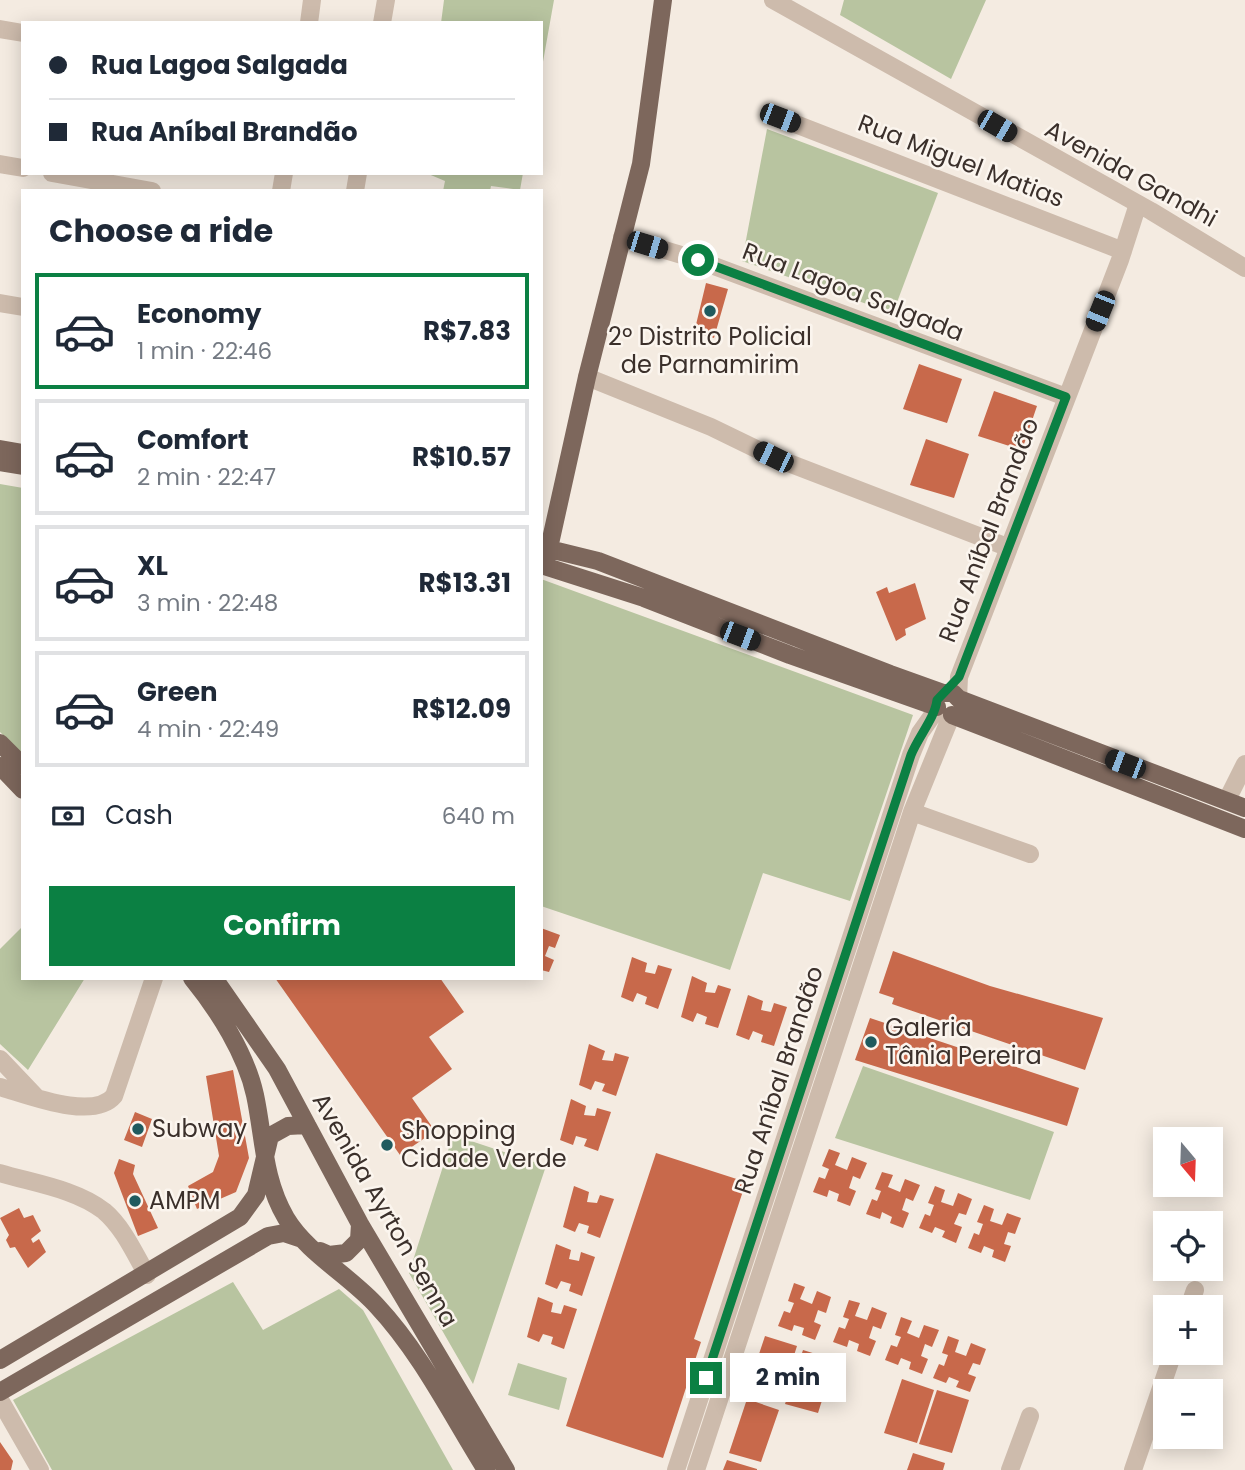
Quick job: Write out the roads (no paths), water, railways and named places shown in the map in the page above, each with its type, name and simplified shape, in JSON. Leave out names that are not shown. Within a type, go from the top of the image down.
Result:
[{"type":"main road","points":[[663,0],[641,163],[545,547],[543,566],[644,598],[790,655],[948,704],[1245,808]]},
{"type":"main road","points":[[0,449],[21,453]]},
{"type":"main road","points":[[0,462],[21,466]]},
{"type":"main road","points":[[545,547],[635,575],[1245,829]]},
{"type":"main road","points":[[0,743],[21,764]]},
{"type":"main road","points":[[0,766],[21,787]]},
{"type":"main road","name":"Avenida Ayrton Senna","points":[[193,980],[221,1019],[251,1080],[263,1157],[278,1201],[310,1245],[369,1298],[398,1331],[486,1470]]},
{"type":"main road","name":"Avenida Ayrton Senna","points":[[215,980],[277,1069],[360,1224],[506,1470]]},
{"type":"main road","points":[[0,1360],[148,1275],[248,1210],[256,1195],[270,1136],[288,1126],[307,1125]]},
{"type":"main road","points":[[0,1392],[268,1236],[284,1233],[330,1255],[346,1253],[359,1240],[360,1224]]},
{"type":"street","points":[[309,21],[312,0]]},
{"type":"street","points":[[382,21],[386,0]]},
{"type":"street","name":"Avenida Gandhi","points":[[773,0],[1138,204],[1245,268]]},
{"type":"street","points":[[0,29],[21,33]]},
{"type":"street","name":"Rua Miguel Matias","points":[[780,118],[1123,251]]},
{"type":"street","points":[[0,164],[21,168]]},
{"type":"street","points":[[63,175],[141,189]]},
{"type":"street","name":"Rua Aníbal Brandão","points":[[696,1470],[948,704],[1123,251],[1138,204]]},
{"type":"street","name":"Rua Lagoa Salgada","points":[[622,237],[698,260],[1066,397]]},
{"type":"street","points":[[0,303],[21,307]]},
{"type":"street","points":[[587,377],[711,427],[785,462],[1007,547]]},
{"type":"street","name":"Rua Aníbal Brandão","points":[[676,1470],[911,755],[920,733],[948,704]]},
{"type":"street","points":[[1227,800],[1245,764]]},
{"type":"street","points":[[912,812],[1030,854]]},
{"type":"street","points":[[0,1087],[86,1108],[101,1106],[114,1096],[153,980]]},
{"type":"street","points":[[0,1059],[37,1098]]},
{"type":"street","points":[[0,1173],[68,1194],[104,1211],[116,1224],[148,1275]]},
{"type":"street","points":[[758,1226],[776,1232]]},
{"type":"street","points":[[1193,1295],[1195,1290]]},
{"type":"street","points":[[1133,1470],[1169,1365]]},
{"type":"street","points":[[0,1400],[40,1470]]},
{"type":"street","points":[[1010,1470],[1030,1416]]},
{"type":"street","points":[[21,1470],[28,1448]]},
{"type":"place","name":"2º Distrito Policial de Parnamirim","points":[[710,311]]},
{"type":"place","name":"Galeria Tânia Pereira","points":[[871,1042]]},
{"type":"place","name":"Subway","points":[[138,1129]]},
{"type":"place","name":"Shopping Cidade Verde","points":[[387,1145]]},
{"type":"place","name":"AMPM","points":[[135,1201]]}]
